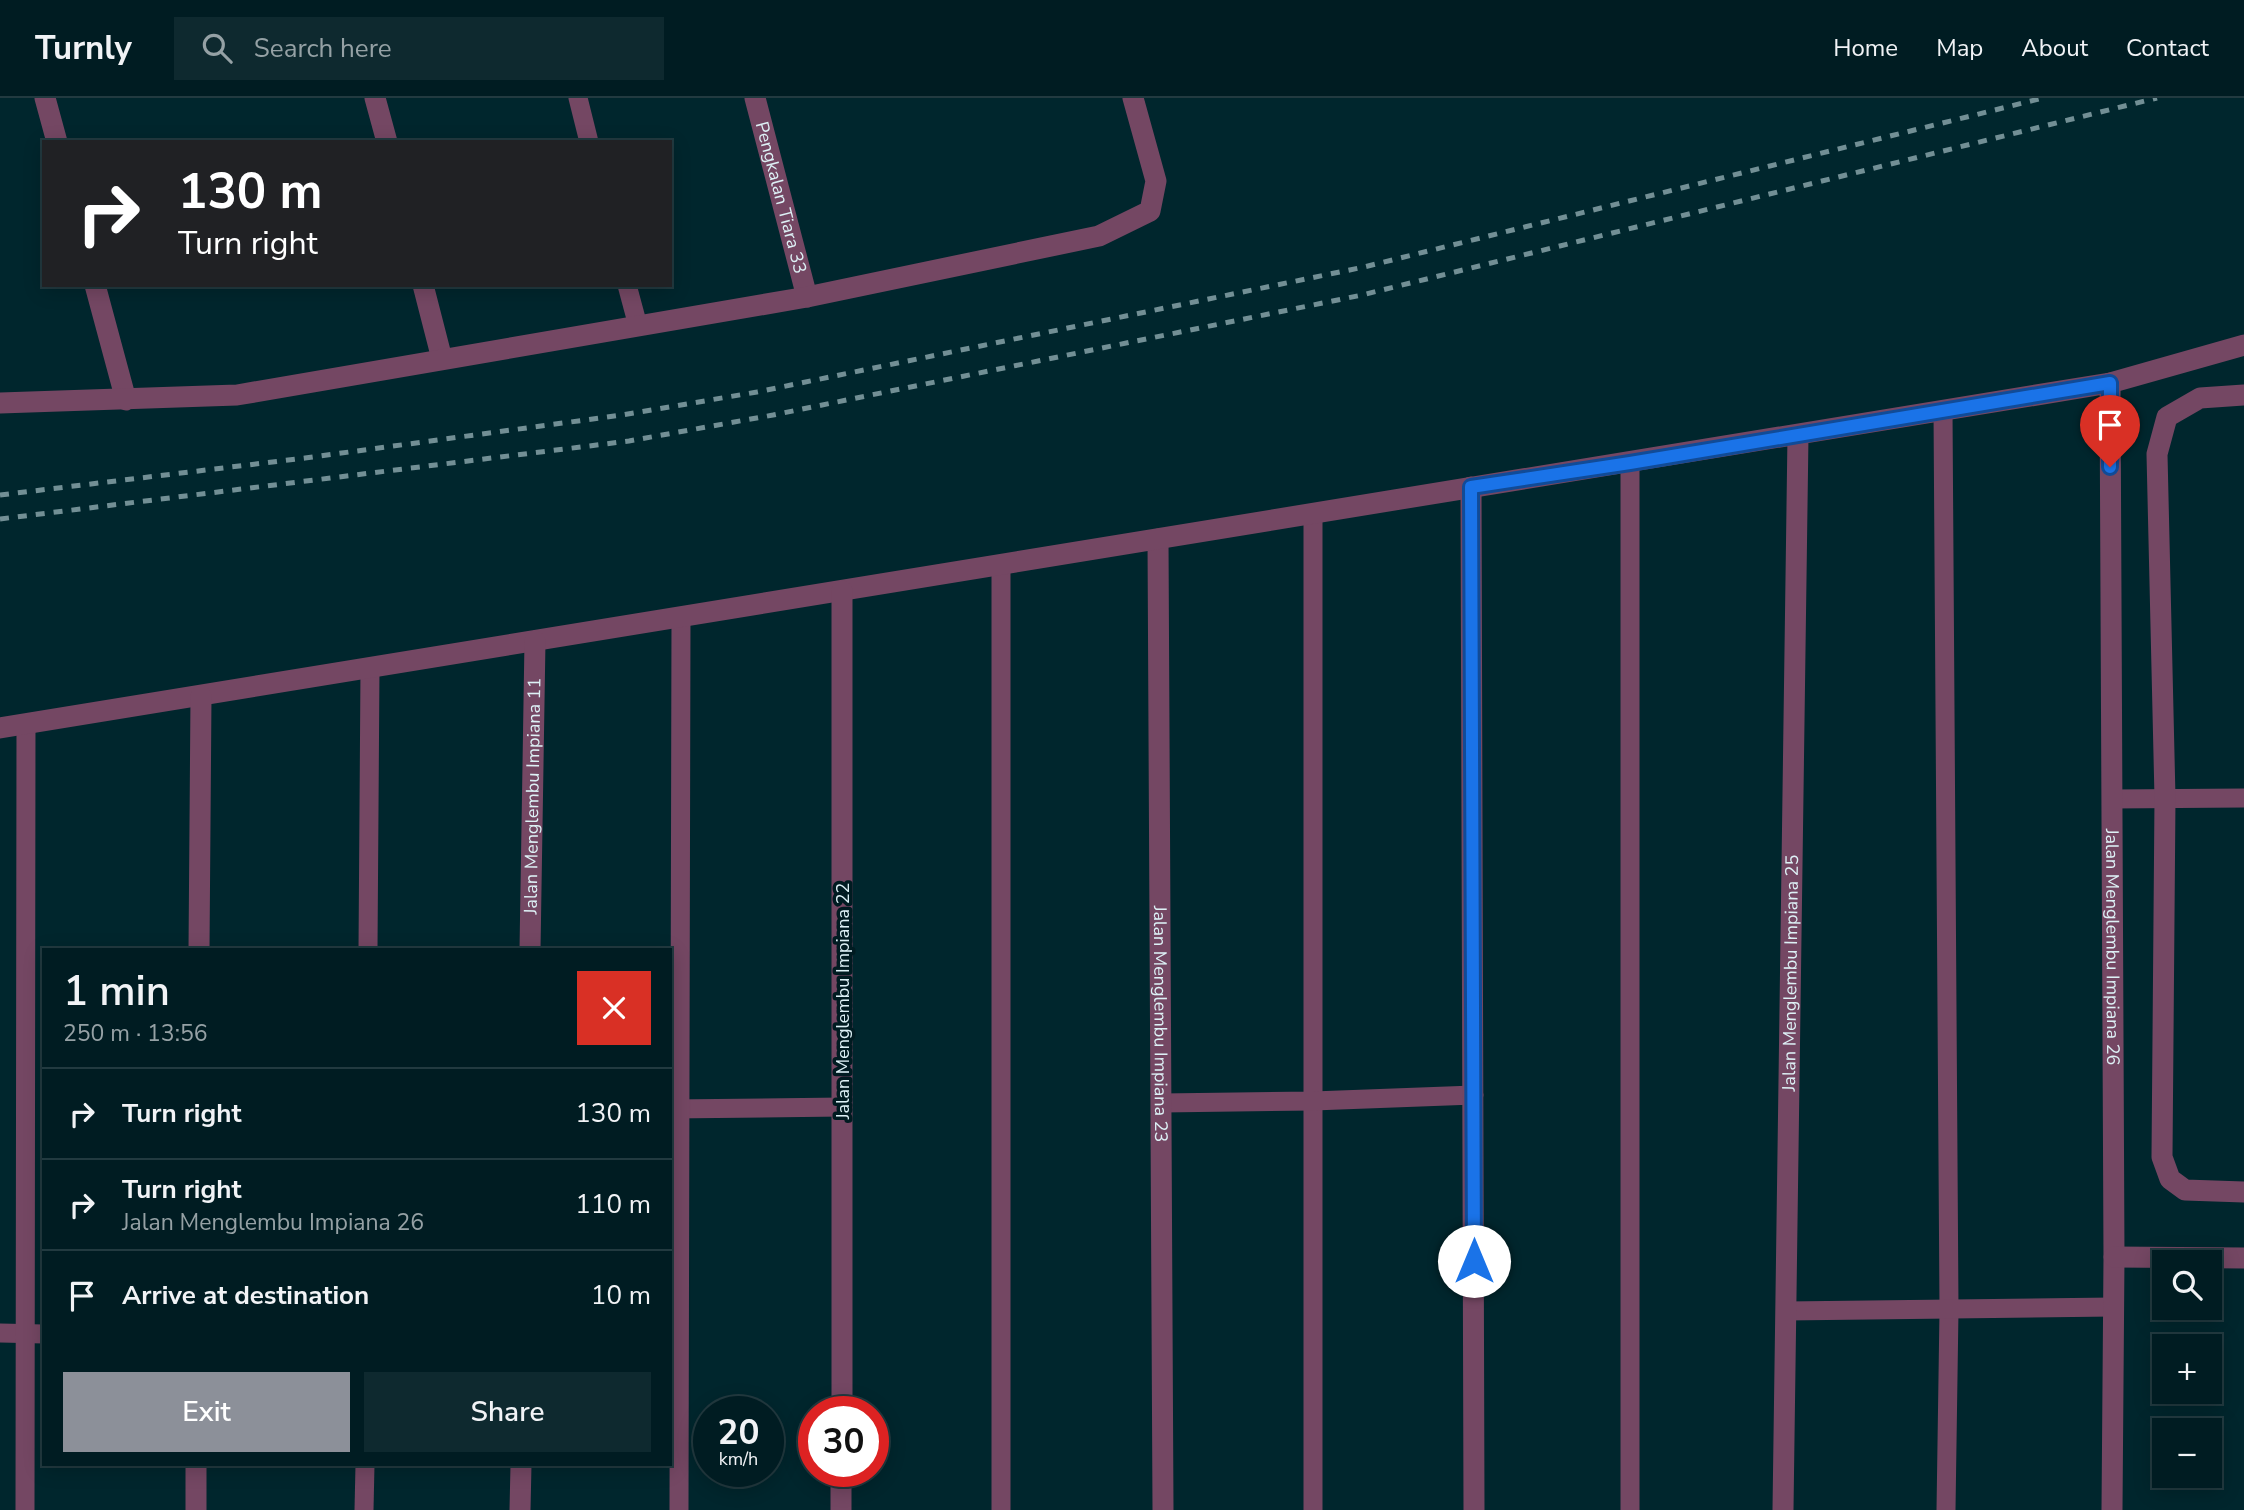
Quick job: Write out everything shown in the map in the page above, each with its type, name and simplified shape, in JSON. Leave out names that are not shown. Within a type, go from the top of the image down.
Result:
[{"type":"street","points":[[46,98],[56,140]]},
{"type":"street","points":[[375,98],[386,140]]},
{"type":"street","name":"Pengkalan Tiara 33","points":[[755,98],[807,297]]},
{"type":"street","points":[[0,403],[237,395],[807,297],[1099,236],[1150,211],[1156,181],[1133,98]]},
{"type":"street","points":[[96,287],[126,400]]},
{"type":"street","points":[[424,287],[442,359]]},
{"type":"street","points":[[0,728],[2110,383],[2244,345]]},
{"type":"street","name":"Jalan Menglembu Impiana 26","points":[[2110,383],[2114,1258],[2112,1510]]},
{"type":"street","points":[[2244,395],[2200,398],[2166,417],[2157,454],[2165,797],[2162,1157],[2170,1179],[2185,1190],[2244,1192]]},
{"type":"street","name":"Jalan Menglembu Impiana 25","points":[[1783,1510],[1798,435]]},
{"type":"street","points":[[1471,487],[1474,1510]]},
{"type":"street","name":"Jalan Menglembu Impiana 23","points":[[1158,539],[1163,1510]]},
{"type":"street","name":"Jalan Menglembu Impiana 22","points":[[842,591],[842,1396]]},
{"type":"street","name":"Jalan Menglembu Impiana 11","points":[[530,948],[535,641]]},
{"type":"street","points":[[199,948],[201,696]]},
{"type":"street","points":[[2114,1258],[2244,1258]]},
{"type":"street","points":[[196,1466],[196,1510]]},
{"type":"street","points":[[520,1510],[521,1466]]},
{"type":"street","points":[[841,1487],[841,1510]]},
{"type":"lane","points":[[578,98],[588,140]]},
{"type":"lane","points":[[628,287],[638,326]]},
{"type":"lane","points":[[1944,410],[1949,1310],[1946,1510]]},
{"type":"lane","points":[[1630,463],[1630,1510]]},
{"type":"lane","points":[[1313,514],[1314,1510]]},
{"type":"lane","points":[[1001,565],[1001,1510]]},
{"type":"lane","points":[[679,1510],[675,1109],[681,617]]},
{"type":"lane","points":[[368,948],[370,667]]},
{"type":"lane","points":[[25,1510],[34,1334],[26,724]]},
{"type":"lane","points":[[2112,799],[2244,798]]},
{"type":"lane","points":[[1162,1103],[1474,1095]]},
{"type":"lane","points":[[675,1109],[843,1107]]},
{"type":"lane","points":[[1786,1311],[2113,1307]]},
{"type":"lane","points":[[0,1334],[34,1334]]},
{"type":"lane","points":[[364,1510],[365,1466]]},
{"type":"railway","points":[[0,495],[305,458],[622,415],[757,392],[1364,267],[2043,98]]},
{"type":"railway","points":[[0,519],[629,441],[773,415],[1362,295],[2157,98]]},
{"type":"route","points":[[1474,1261],[1471,487],[2110,383],[2110,467]]}]
